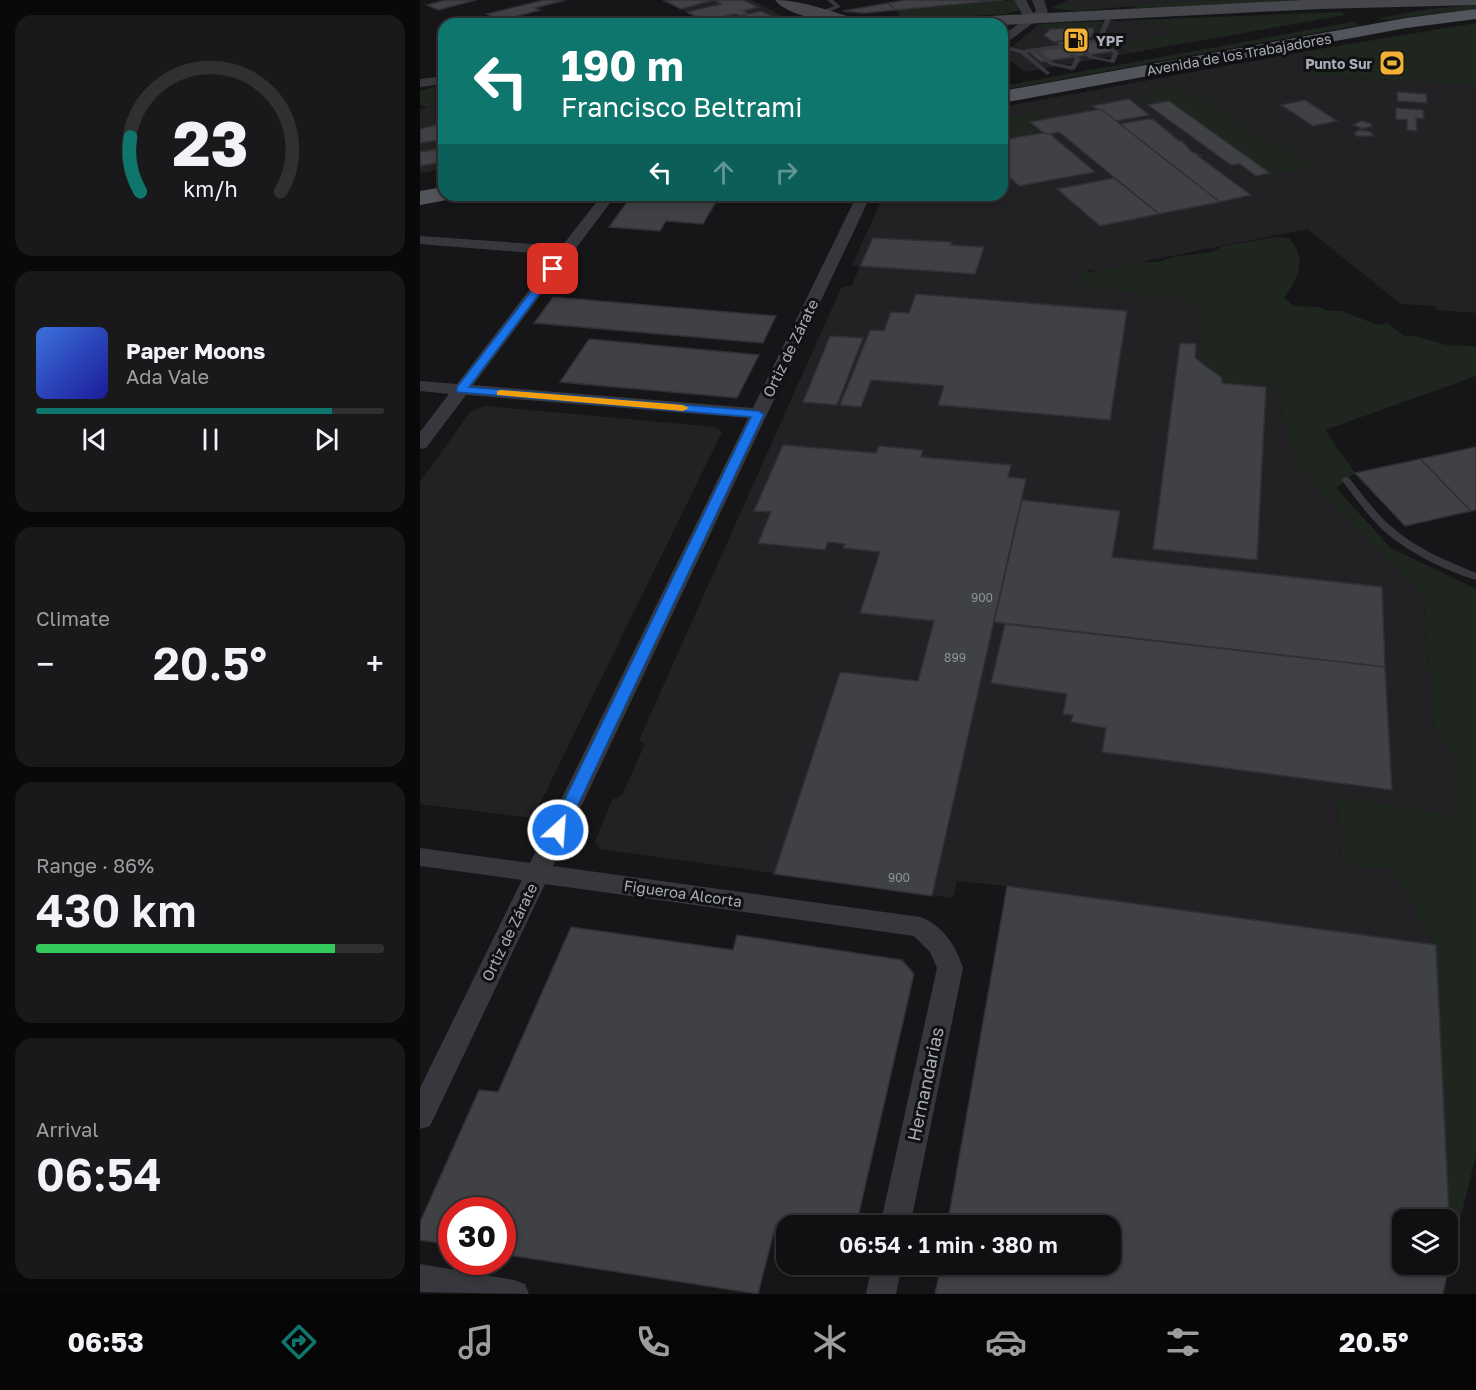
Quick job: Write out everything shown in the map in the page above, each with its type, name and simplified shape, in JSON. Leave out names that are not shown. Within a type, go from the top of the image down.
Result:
[{"type":"main road","points":[[783,0],[831,18]]},
{"type":"main road","points":[[1008,20],[1357,2],[1474,6]]},
{"type":"main road","name":"Avenida de los Trabajadores","points":[[1008,80],[1415,7],[1474,6]]},
{"type":"main road","name":"Avenida de los Trabajadores","points":[[1008,96],[1383,27],[1474,6]]},
{"type":"main road","points":[[1236,9],[1345,10],[1364,16],[1383,27]]},
{"type":"main road","points":[[420,181],[438,178]]},
{"type":"main road","points":[[420,198],[438,195]]},
{"type":"street","points":[[1020,0],[1031,19]]},
{"type":"street","points":[[1008,37],[1042,12],[1038,0]]},
{"type":"street","points":[[420,83],[438,81]]},
{"type":"street","points":[[420,444],[604,201]]},
{"type":"street","name":"Ortiz de Zárate","points":[[420,1117],[861,201]]},
{"type":"street","points":[[420,240],[566,251]]},
{"type":"street","points":[[420,386],[758,414]]},
{"type":"street","name":"Figueroa Alcorta","points":[[420,857],[920,927],[940,944]]},
{"type":"street","name":"Hernandarias","points":[[897,1215],[950,968],[940,944]]},
{"type":"street","points":[[881,1294],[885,1275]]},
{"type":"street","points":[[420,1278],[514,1294]]},
{"type":"lane","points":[[810,18],[838,7],[830,0]]},
{"type":"lane","points":[[1099,40],[1110,15]]},
{"type":"lane","points":[[1008,48],[1022,52],[1099,40],[1116,53],[1112,62]]},
{"type":"lane","points":[[1086,42],[1112,62]]},
{"type":"lane","points":[[1074,44],[1091,57],[1112,62]]},
{"type":"lane","points":[[1061,46],[1078,59],[1073,68]]},
{"type":"lane","points":[[1048,48],[1073,68]]},
{"type":"lane","points":[[1035,50],[1052,64],[1073,68]]},
{"type":"lane","points":[[1022,52],[1047,73]]},
{"type":"lane","points":[[1346,480],[1379,521],[1396,536],[1416,549],[1476,577]]},
{"type":"shaded area","points":[[663,0],[752,0],[786,18],[698,18]]},
{"type":"shaded area","points":[[1014,0],[1020,10],[1007,14],[902,18],[896,10]]},
{"type":"shaded area","points":[[1064,0],[1224,0],[1075,7]]},
{"type":"shaded area","points":[[1224,0],[1317,0],[1137,8],[1133,6],[1078,11],[1051,8],[1066,2],[1076,7]]},
{"type":"shaded area","points":[[1476,5],[1476,9],[1384,20],[1379,18],[1429,9]]},
{"type":"shaded area","points":[[1340,12],[1346,15],[1130,53],[1114,41],[1176,36],[1163,23],[1114,21]]},
{"type":"shaded area","points":[[1100,21],[1097,28],[1056,29],[1035,26],[1042,24]]},
{"type":"shaded area","points":[[1114,21],[1163,23],[1176,36],[1115,41],[1130,53],[1025,72],[1008,62],[1008,50],[1039,24]]},
{"type":"shaded area","points":[[1352,22],[1360,25],[1008,89],[1008,85]]},
{"type":"shaded area","name":"Punto Sur","points":[[1476,23],[1476,85],[1308,75],[1307,51]]},
{"type":"shaded area","points":[[1307,51],[1308,75],[1476,85],[1476,313],[1437,310],[1435,306],[1401,304],[1307,229],[1101,270],[1089,270],[1077,286],[1183,299],[1203,309],[1229,382],[1275,387],[1296,464],[1364,537],[1423,593],[1434,729],[1453,752],[1457,815],[1338,799],[1340,864],[1390,869],[1436,945],[1449,1209],[1392,1209],[1392,1275],[1447,1275],[1443,1294],[935,1294],[939,1275],[1121,1275],[1121,1215],[1107,1215],[1007,886],[957,881],[953,898],[600,849],[595,842],[612,800],[622,795],[645,744],[639,740],[841,288],[852,285],[860,266],[852,265],[881,201],[1008,201],[1008,106]]},
{"type":"shaded area","points":[[438,86],[438,103],[428,107],[420,105],[420,91]]},
{"type":"shaded area","points":[[1171,88],[1208,100],[1273,146],[1282,144],[1316,168],[1259,178],[1256,176],[1269,173],[1169,101],[1152,104],[1139,94]]},
{"type":"shaded area","points":[[438,102],[438,170],[420,173],[420,110]]},
{"type":"shaded area","points":[[1034,113],[1049,119],[1031,123],[1043,133],[1013,138],[1008,134],[1008,117]]},
{"type":"shaded area","points":[[1276,237],[1289,238],[1295,245],[1300,260],[1294,282],[1284,297],[1293,306],[1341,311],[1378,325],[1387,323],[1404,336],[1419,337],[1446,345],[1476,347],[1476,376],[1325,430],[1355,473],[1336,488],[1391,548],[1476,589],[1476,1155],[1458,1228],[1458,1209],[1449,1209],[1436,945],[1390,869],[1340,864],[1338,798],[1457,815],[1453,752],[1434,729],[1423,593],[1364,537],[1296,464],[1275,387],[1229,382],[1200,361],[1202,328],[1200,309],[1183,299],[1077,286],[1079,274],[1138,262],[1159,262],[1172,257],[1212,252],[1223,246]]},
{"type":"shaded area","points":[[485,406],[715,427],[722,432],[533,818],[420,804],[420,482],[470,412]]},
{"type":"building","points":[[445,0],[476,0],[438,10],[427,5]]},
{"type":"building","points":[[544,0],[566,0],[535,8],[540,10],[510,18],[494,18],[487,14]]},
{"type":"building","points":[[663,0],[714,0],[681,9]]},
{"type":"building","points":[[714,0],[743,0],[758,7],[744,11],[749,14],[717,18],[698,18],[687,12],[721,4]]},
{"type":"building","points":[[906,0],[1003,0],[896,10],[888,3]]},
{"type":"building","points":[[888,3],[896,10],[864,13],[843,11]]},
{"type":"building","points":[[761,11],[776,18],[732,18]]},
{"type":"building","points":[[1094,28],[1092,36],[1053,42],[1044,35],[1050,29]]},
{"type":"building","points":[[1069,40],[1076,45],[1103,41],[1116,51],[1041,62],[1029,52],[1062,47],[1056,42]]},
{"type":"building","points":[[1397,92],[1426,94],[1427,103],[1398,101]]},
{"type":"building","points":[[1129,99],[1149,115],[1116,121],[1092,106]]},
{"type":"building","points":[[1305,100],[1337,121],[1313,126],[1281,105]]},
{"type":"building","points":[[1169,101],[1270,173],[1256,176],[1240,164],[1231,165],[1148,105]]},
{"type":"building","points":[[1396,108],[1423,110],[1424,119],[1416,118],[1417,131],[1407,130],[1407,120],[1396,119]]},
{"type":"building","points":[[1101,109],[1220,202],[1159,214],[1059,132],[1046,135],[1030,122]]},
{"type":"building","points":[[1154,120],[1179,141],[1182,141],[1192,152],[1202,156],[1198,156],[1251,195],[1220,202],[1120,124]]},
{"type":"building","points":[[1361,121],[1370,123],[1372,126],[1363,129],[1353,125]]},
{"type":"building","points":[[438,124],[438,140],[420,143],[420,129]]},
{"type":"building","points":[[1359,130],[1371,132],[1373,136],[1357,136],[1354,133]]},
{"type":"building","points":[[1043,133],[1050,134],[1095,172],[1019,186],[1008,176],[1008,139]]},
{"type":"building","points":[[438,149],[438,163],[420,166],[420,152]]},
{"type":"building","points":[[1114,178],[1159,214],[1100,226],[1057,189]]},
{"type":"building","points":[[628,201],[717,201],[703,224],[666,221],[660,231],[609,227]]},
{"type":"building","points":[[873,238],[952,242],[951,245],[984,247],[975,274],[860,266]]},
{"type":"building","points":[[916,294],[1127,311],[1110,420],[938,405],[944,386],[871,380],[861,407],[840,405],[870,330],[884,331],[891,312],[909,313]]},
{"type":"building","points":[[553,297],[776,316],[763,343],[534,323]]},
{"type":"building","points":[[830,336],[863,338],[837,405],[803,402]]},
{"type":"building","points":[[589,339],[759,355],[737,398],[560,382]]},
{"type":"building","points":[[1180,343],[1196,344],[1195,358],[1222,378],[1222,383],[1266,387],[1257,560],[1153,549]]},
{"type":"building","points":[[783,445],[876,453],[879,446],[923,450],[921,457],[1011,465],[1008,477],[1026,479],[932,896],[774,874],[840,672],[918,681],[934,621],[860,613],[880,552],[843,548],[845,544],[828,542],[825,550],[758,543],[771,512],[754,511]]},
{"type":"building","points":[[1476,447],[1476,510],[1471,511],[1420,459]]},
{"type":"building","points":[[1420,459],[1471,511],[1405,526],[1355,473]]},
{"type":"building","points":[[1022,500],[1120,511],[1112,557],[1382,587],[1385,667],[994,622]]},
{"type":"building","points":[[1005,624],[1385,667],[1392,790],[1102,752],[1106,728],[1071,722],[1073,715],[1063,714],[1067,694],[991,683]]},
{"type":"building","points":[[1007,886],[1436,945],[1449,1209],[1392,1209],[1392,1275],[1447,1275],[1443,1294],[935,1294],[939,1275],[1121,1275],[1121,1215],[949,1215]]},
{"type":"building","points":[[571,927],[733,950],[737,935],[902,960],[914,974],[859,1215],[776,1215],[776,1224],[758,1294],[516,1256],[516,1197],[438,1197],[438,1243],[420,1240],[420,1222],[479,1090],[498,1092]]},
{"type":"slow traffic","points":[[501,393],[683,408]]},
{"type":"place","name":"YPF","points":[[1076,40]]},
{"type":"place","name":"Punto Sur","points":[[1392,63]]},
{"type":"route","points":[[553,269],[461,390],[758,414],[558,830]]}]
